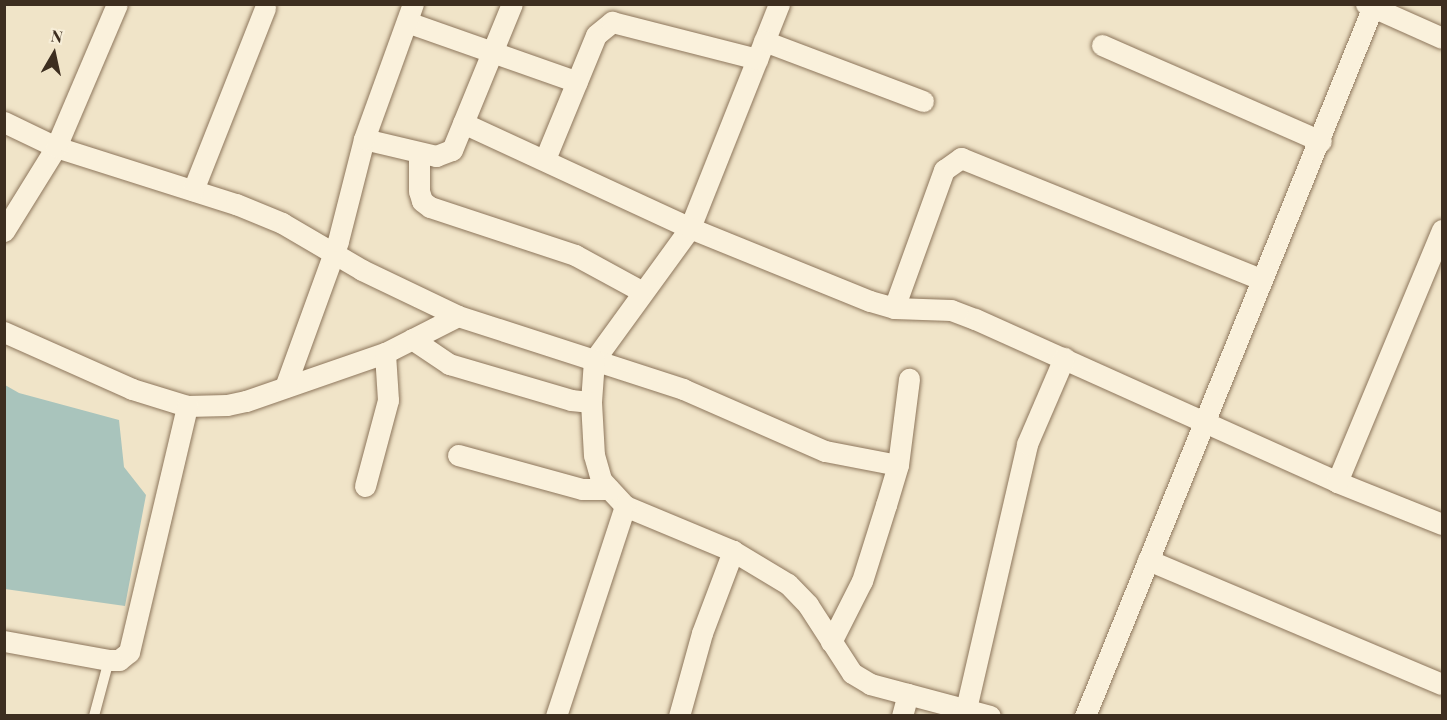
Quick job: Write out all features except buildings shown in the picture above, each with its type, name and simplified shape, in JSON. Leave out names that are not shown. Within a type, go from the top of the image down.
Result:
[{"type":"street","points":[[4,231],[56,147],[117,4]]},
{"type":"street","points":[[364,139],[419,154],[436,156],[452,150],[512,4]]},
{"type":"street","points":[[779,4],[690,228],[641,291],[594,360],[591,402],[594,455],[601,480],[625,506],[733,551],[788,584],[808,605],[852,674],[870,684],[990,716]]},
{"type":"street","points":[[1085,716],[1260,279],[1321,141],[1371,6],[1443,38]]},
{"type":"street","points":[[194,190],[265,8]]},
{"type":"street","points":[[285,387],[333,254],[364,139],[410,13],[492,54],[578,82]]},
{"type":"street","points":[[545,159],[596,35],[612,22],[761,50],[923,101]]},
{"type":"street","points":[[1102,45],[1321,141]]},
{"type":"street","points":[[4,122],[56,147],[194,190],[282,223],[333,254],[458,316],[683,389],[825,451],[898,465]]},
{"type":"street","points":[[463,123],[690,228],[894,308],[951,310],[1203,418],[1337,482],[1443,524]]},
{"type":"street","points":[[419,154],[419,191],[422,201],[430,207],[575,255],[641,291]]},
{"type":"street","points":[[894,308],[944,170],[961,158],[1260,279]]},
{"type":"street","points":[[1337,482],[1443,230]]},
{"type":"street","points":[[4,332],[132,389],[187,406],[227,405],[385,353],[458,316]]},
{"type":"street","points":[[412,339],[449,364],[571,400],[591,402]]},
{"type":"street","points":[[365,486],[388,400],[385,353]]},
{"type":"street","points":[[966,709],[1024,454],[1064,358]]},
{"type":"street","points":[[831,642],[862,581],[898,465],[909,379]]},
{"type":"street","points":[[4,641],[109,660],[119,660],[129,652],[187,406]]},
{"type":"street","points":[[458,455],[582,489],[609,489]]},
{"type":"street","points":[[556,716],[625,506]]},
{"type":"street","points":[[680,716],[710,611],[733,551]]},
{"type":"street","points":[[1148,560],[1443,684]]},
{"type":"street","points":[[902,716],[908,694]]},
{"type":"lane","points":[[94,716],[109,660]]},
{"type":"water","points":[[5,385],[19,393],[119,420],[124,467],[146,495],[125,606],[5,589]]}]
